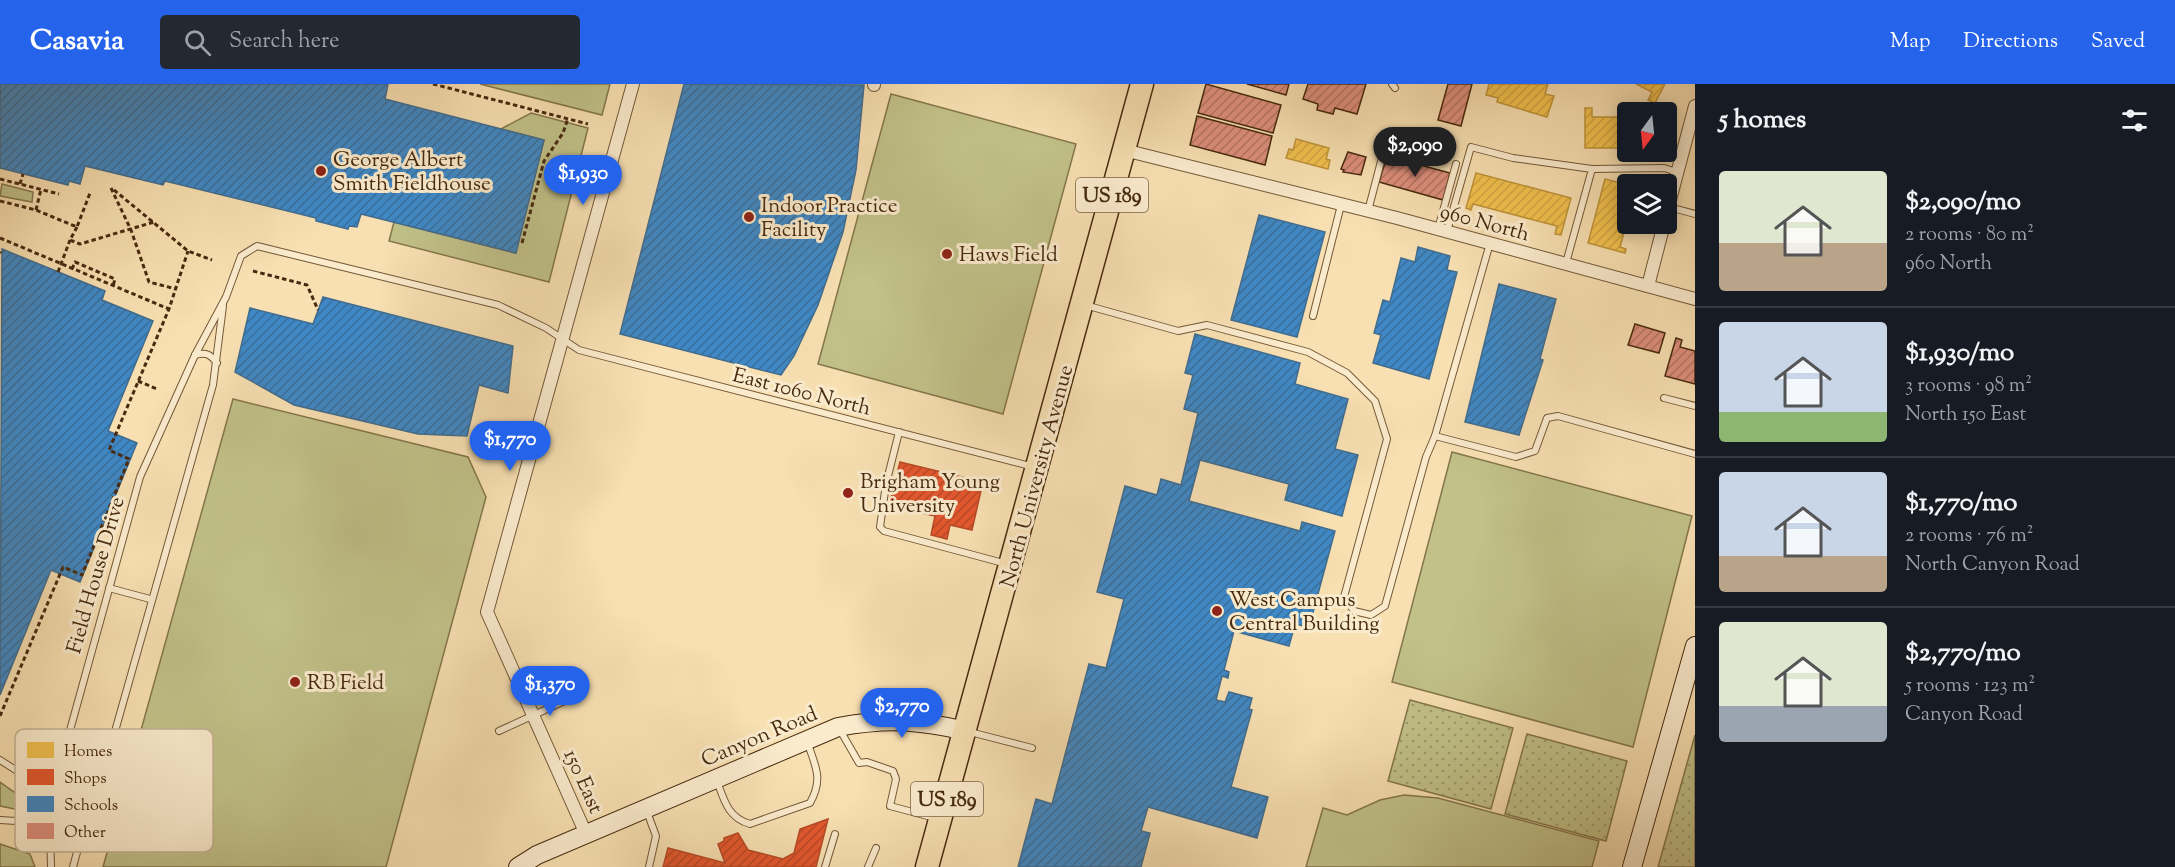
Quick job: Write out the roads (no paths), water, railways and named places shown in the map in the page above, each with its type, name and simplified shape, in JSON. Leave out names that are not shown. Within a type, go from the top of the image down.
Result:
[{"type":"highway","name":"North University Avenue","points":[[927,867],[1142,84]]},
{"type":"main road","points":[[1632,867],[1695,646]]},
{"type":"main road","name":"Canyon Road","points":[[518,867],[538,861],[586,834],[838,727],[879,720],[928,723],[966,731]]},
{"type":"street","points":[[562,337],[633,84]]},
{"type":"street","points":[[1677,176],[1695,106]]},
{"type":"street","name":"960 North","points":[[1124,150],[1442,230],[1695,299]]},
{"type":"street","points":[[1648,286],[1661,234]]},
{"type":"street","name":"150 East","points":[[562,337],[487,612],[586,834]]},
{"type":"lane","points":[[1368,211],[1385,146]]},
{"type":"lane","points":[[1442,230],[1472,147],[1513,158],[1592,169],[1664,168],[1678,172]]},
{"type":"lane","points":[[1442,230],[1456,164]]},
{"type":"lane","points":[[1566,264],[1592,169]]},
{"type":"lane","points":[[1313,316],[1342,204]]},
{"type":"lane","points":[[1677,212],[1695,214]]},
{"type":"lane","points":[[1083,304],[1178,330],[1207,325],[1308,352],[1347,373],[1375,401],[1387,439],[1344,597],[1354,611],[1371,615],[1385,606],[1426,457],[1435,436],[1490,243]]},
{"type":"lane","name":"Field House Drive","points":[[69,729],[140,477],[195,355],[226,297],[242,256],[257,246],[498,304],[562,337]]},
{"type":"lane","name":"Field House Drive","points":[[115,729],[217,364],[226,297]]},
{"type":"lane","name":"East 1060 North","points":[[562,337],[579,350],[1038,468]]},
{"type":"lane","points":[[195,355],[203,353],[211,355],[217,364]]},
{"type":"lane","points":[[1664,398],[1695,406]]},
{"type":"lane","points":[[1435,436],[1516,457],[1535,451],[1547,418],[1558,416],[1695,454]]},
{"type":"lane","points":[[899,432],[886,484],[880,527],[884,531],[1011,565]]},
{"type":"lane","points":[[109,588],[150,599]]},
{"type":"lane","points":[[499,731],[571,698]]},
{"type":"lane","points":[[838,727],[859,763],[867,762],[893,771],[896,779],[890,806],[941,819]]},
{"type":"lane","name":"Canyon Road","points":[[966,731],[1032,748]]},
{"type":"lane","points":[[716,779],[730,812],[741,822],[750,824],[810,803],[816,792],[819,776],[806,741]]},
{"type":"lane","points":[[0,760],[15,770]]},
{"type":"lane","points":[[646,809],[656,836],[649,867]]},
{"type":"lane","points":[[0,820],[15,822]]},
{"type":"lane","points":[[825,867],[836,834]]},
{"type":"lane","points":[[868,867],[876,848]]},
{"type":"lane","points":[[50,852],[51,867]]},
{"type":"lane","name":"Field House Drive","points":[[73,867],[77,852]]},
{"type":"place","name":"George Albert Smith Fieldhouse","points":[[321,171]]},
{"type":"place","name":"Indoor Practice Facility","points":[[749,217]]},
{"type":"place","name":"Haws Field","points":[[947,254]]},
{"type":"place","name":"Brigham Young University","points":[[848,493]]},
{"type":"place","name":"West Campus Central Building","points":[[1217,611]]},
{"type":"place","name":"RB Field","points":[[295,682]]}]
